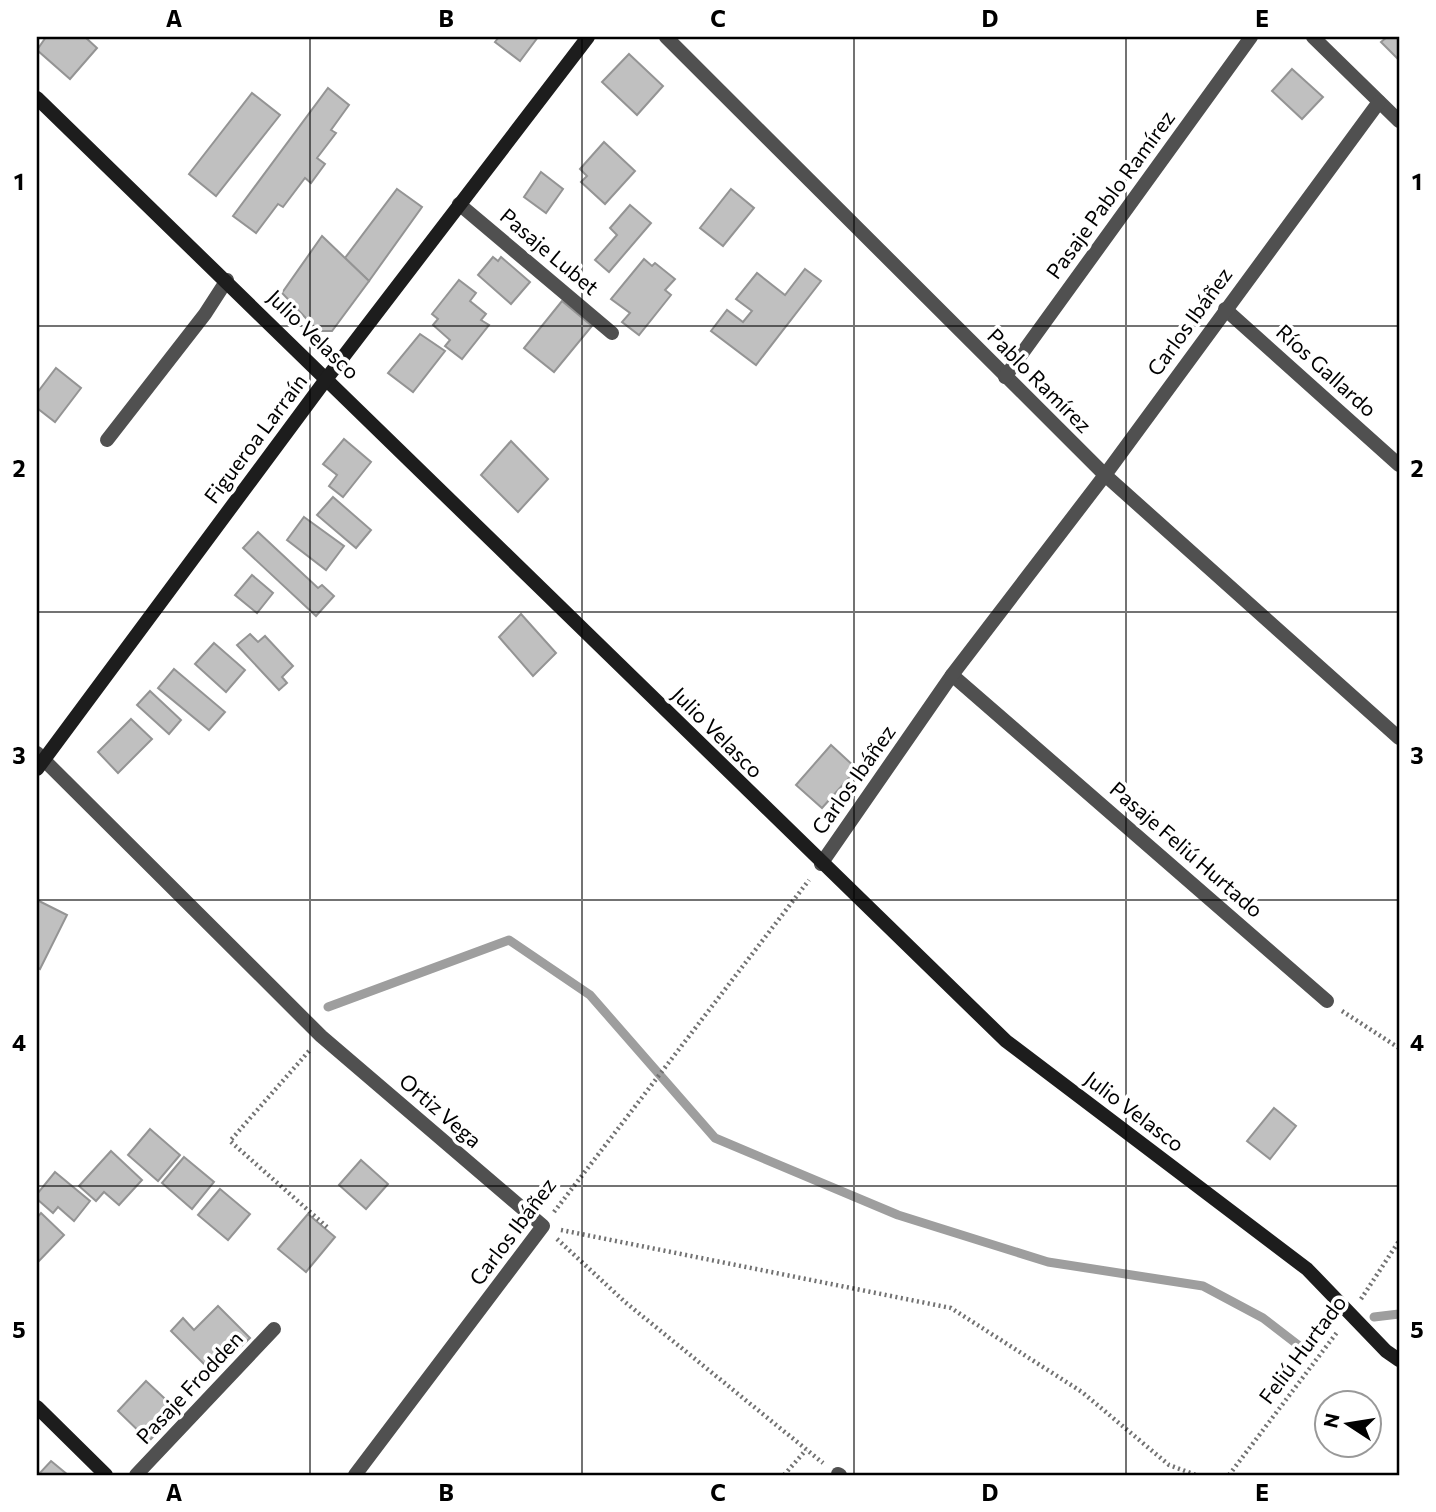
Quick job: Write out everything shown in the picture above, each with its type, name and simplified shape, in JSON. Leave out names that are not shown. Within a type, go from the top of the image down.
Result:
[{"type":"main road","name":"Figueroa Larraín","points":[[39,760],[588,37]]},
{"type":"main road","name":"Julio Velasco","points":[[37,98],[227,280],[821,864],[1006,1041],[1307,1269],[1350,1315],[1399,1360]]},
{"type":"main road","points":[[37,1407],[106,1475]]},
{"type":"street","name":"Pablo Ramírez","points":[[666,37],[1105,475],[1399,738]]},
{"type":"street","name":"Pasaje Pablo Ramírez","points":[[1005,377],[1251,37]]},
{"type":"street","points":[[1313,37],[1399,121]]},
{"type":"street","name":"Carlos Ibáñez","points":[[821,864],[952,675],[1105,475],[1379,102]]},
{"type":"street","name":"Pasaje Lubet","points":[[459,204],[612,333]]},
{"type":"street","points":[[107,440],[205,314],[227,280]]},
{"type":"street","name":"Ríos Gallardo","points":[[1225,309],[1399,465]]},
{"type":"street","name":"Pasaje Feliú Hurtado","points":[[952,675],[1327,1001]]},
{"type":"street","name":"Ortiz Vega","points":[[39,760],[321,1037],[543,1226]]},
{"type":"street","name":"Carlos Ibáñez","points":[[355,1475],[543,1226]]},
{"type":"street","name":"Pasaje Frodden","points":[[136,1475],[274,1329]]},
{"type":"path","name":"Carlos Ibáñez","points":[[543,1226],[821,864]]},
{"type":"path","points":[[1327,1001],[1399,1048]]},
{"type":"path","points":[[321,1037],[230,1141],[327,1227]]},
{"type":"path","points":[[543,1226],[625,1302],[839,1475]]},
{"type":"path","points":[[543,1226],[951,1308],[1082,1392],[1169,1465],[1196,1475]]},
{"type":"path","name":"Feliú Hurtado","points":[[1229,1475],[1350,1315],[1399,1241]]},
{"type":"path","points":[[784,1475],[806,1450]]},
{"type":"building","points":[[46,37],[85,37],[97,48],[70,79],[37,50]]},
{"type":"building","points":[[499,37],[538,37],[520,61],[495,42]]},
{"type":"building","points":[[1387,37],[1399,37],[1399,60],[1381,42]]},
{"type":"building","points":[[629,54],[663,86],[637,115],[602,82]]},
{"type":"building","points":[[1292,69],[1323,97],[1302,119],[1272,91]]},
{"type":"building","points":[[328,88],[349,105],[331,130],[336,133],[317,158],[325,164],[311,183],[305,178],[283,207],[278,204],[256,233],[233,216]]},
{"type":"building","points":[[252,93],[280,115],[216,196],[189,174]]},
{"type":"building","points":[[604,142],[635,171],[605,204],[581,182],[587,176],[580,169]]},
{"type":"building","points":[[541,172],[563,189],[546,213],[524,197]]},
{"type":"building","points":[[397,189],[422,207],[369,281],[345,258]]},
{"type":"building","points":[[731,189],[754,208],[723,246],[700,228]]},
{"type":"building","points":[[630,205],[651,223],[609,272],[595,260],[617,235],[610,228]]},
{"type":"building","points":[[322,236],[369,281],[332,331],[318,331],[282,293]]},
{"type":"building","points":[[493,257],[498,261],[501,257],[530,282],[511,304],[478,275]]},
{"type":"building","points":[[644,259],[652,266],[655,263],[675,279],[665,290],[671,295],[639,335],[622,322],[630,313],[611,299]]},
{"type":"building","points":[[805,269],[821,281],[756,365],[711,331],[727,310],[743,322],[752,311],[736,299],[757,273],[785,295]]},
{"type":"building","points":[[459,280],[476,293],[470,301],[486,314],[481,320],[489,325],[462,359],[445,346],[450,340],[433,325],[438,319],[432,314]]},
{"type":"building","points":[[562,301],[592,326],[554,372],[524,348]]},
{"type":"building","points":[[420,334],[445,351],[413,392],[388,373]]},
{"type":"building","points":[[56,368],[81,388],[55,422],[37,408],[37,393]]},
{"type":"building","points":[[344,439],[371,462],[343,497],[329,486],[337,475],[323,464]]},
{"type":"building","points":[[511,441],[548,479],[518,512],[481,475]]},
{"type":"building","points":[[333,497],[371,530],[356,548],[317,515]]},
{"type":"building","points":[[304,517],[344,546],[326,570],[287,540]]},
{"type":"building","points":[[258,532],[318,588],[322,585],[334,596],[316,616],[243,548]]},
{"type":"building","points":[[252,575],[273,593],[257,613],[235,595]]},
{"type":"building","points":[[521,614],[556,653],[533,676],[499,637]]},
{"type":"building","points":[[250,634],[258,642],[265,636],[293,666],[282,677],[287,683],[279,690],[237,645]]},
{"type":"building","points":[[214,643],[245,670],[226,692],[195,664]]},
{"type":"building","points":[[174,669],[225,712],[209,730],[158,688]]},
{"type":"building","points":[[150,691],[181,720],[169,734],[137,705]]},
{"type":"building","points":[[131,719],[152,739],[118,773],[98,752]]},
{"type":"building","points":[[831,745],[857,769],[822,808],[796,785]]},
{"type":"building","points":[[37,900],[67,915],[40,969],[37,967]]},
{"type":"building","points":[[1274,1108],[1296,1126],[1270,1159],[1247,1141]]},
{"type":"building","points":[[150,1129],[180,1155],[158,1181],[128,1155]]},
{"type":"building","points":[[111,1151],[142,1180],[119,1205],[104,1192],[96,1201],[79,1186]]},
{"type":"building","points":[[184,1157],[214,1182],[192,1209],[162,1183]]},
{"type":"building","points":[[361,1160],[388,1184],[366,1209],[339,1185]]},
{"type":"building","points":[[55,1172],[90,1201],[74,1221],[58,1207],[53,1213],[37,1199],[37,1194]]},
{"type":"building","points":[[220,1189],[250,1214],[228,1240],[198,1215]]},
{"type":"building","points":[[41,1213],[64,1235],[37,1263],[37,1218]]},
{"type":"building","points":[[308,1214],[335,1237],[306,1272],[278,1249]]},
{"type":"building","points":[[218,1306],[250,1338],[213,1373],[171,1331],[183,1318],[194,1330]]},
{"type":"building","points":[[146,1381],[178,1411],[149,1441],[118,1411]]},
{"type":"building","points":[[51,1461],[68,1475],[38,1475]]},
{"type":"waterway","points":[[328,1007],[509,940],[590,995],[715,1138],[898,1215],[1048,1262],[1203,1286],[1263,1318],[1302,1348]]},
{"type":"waterway","points":[[1374,1317],[1399,1314]]}]
